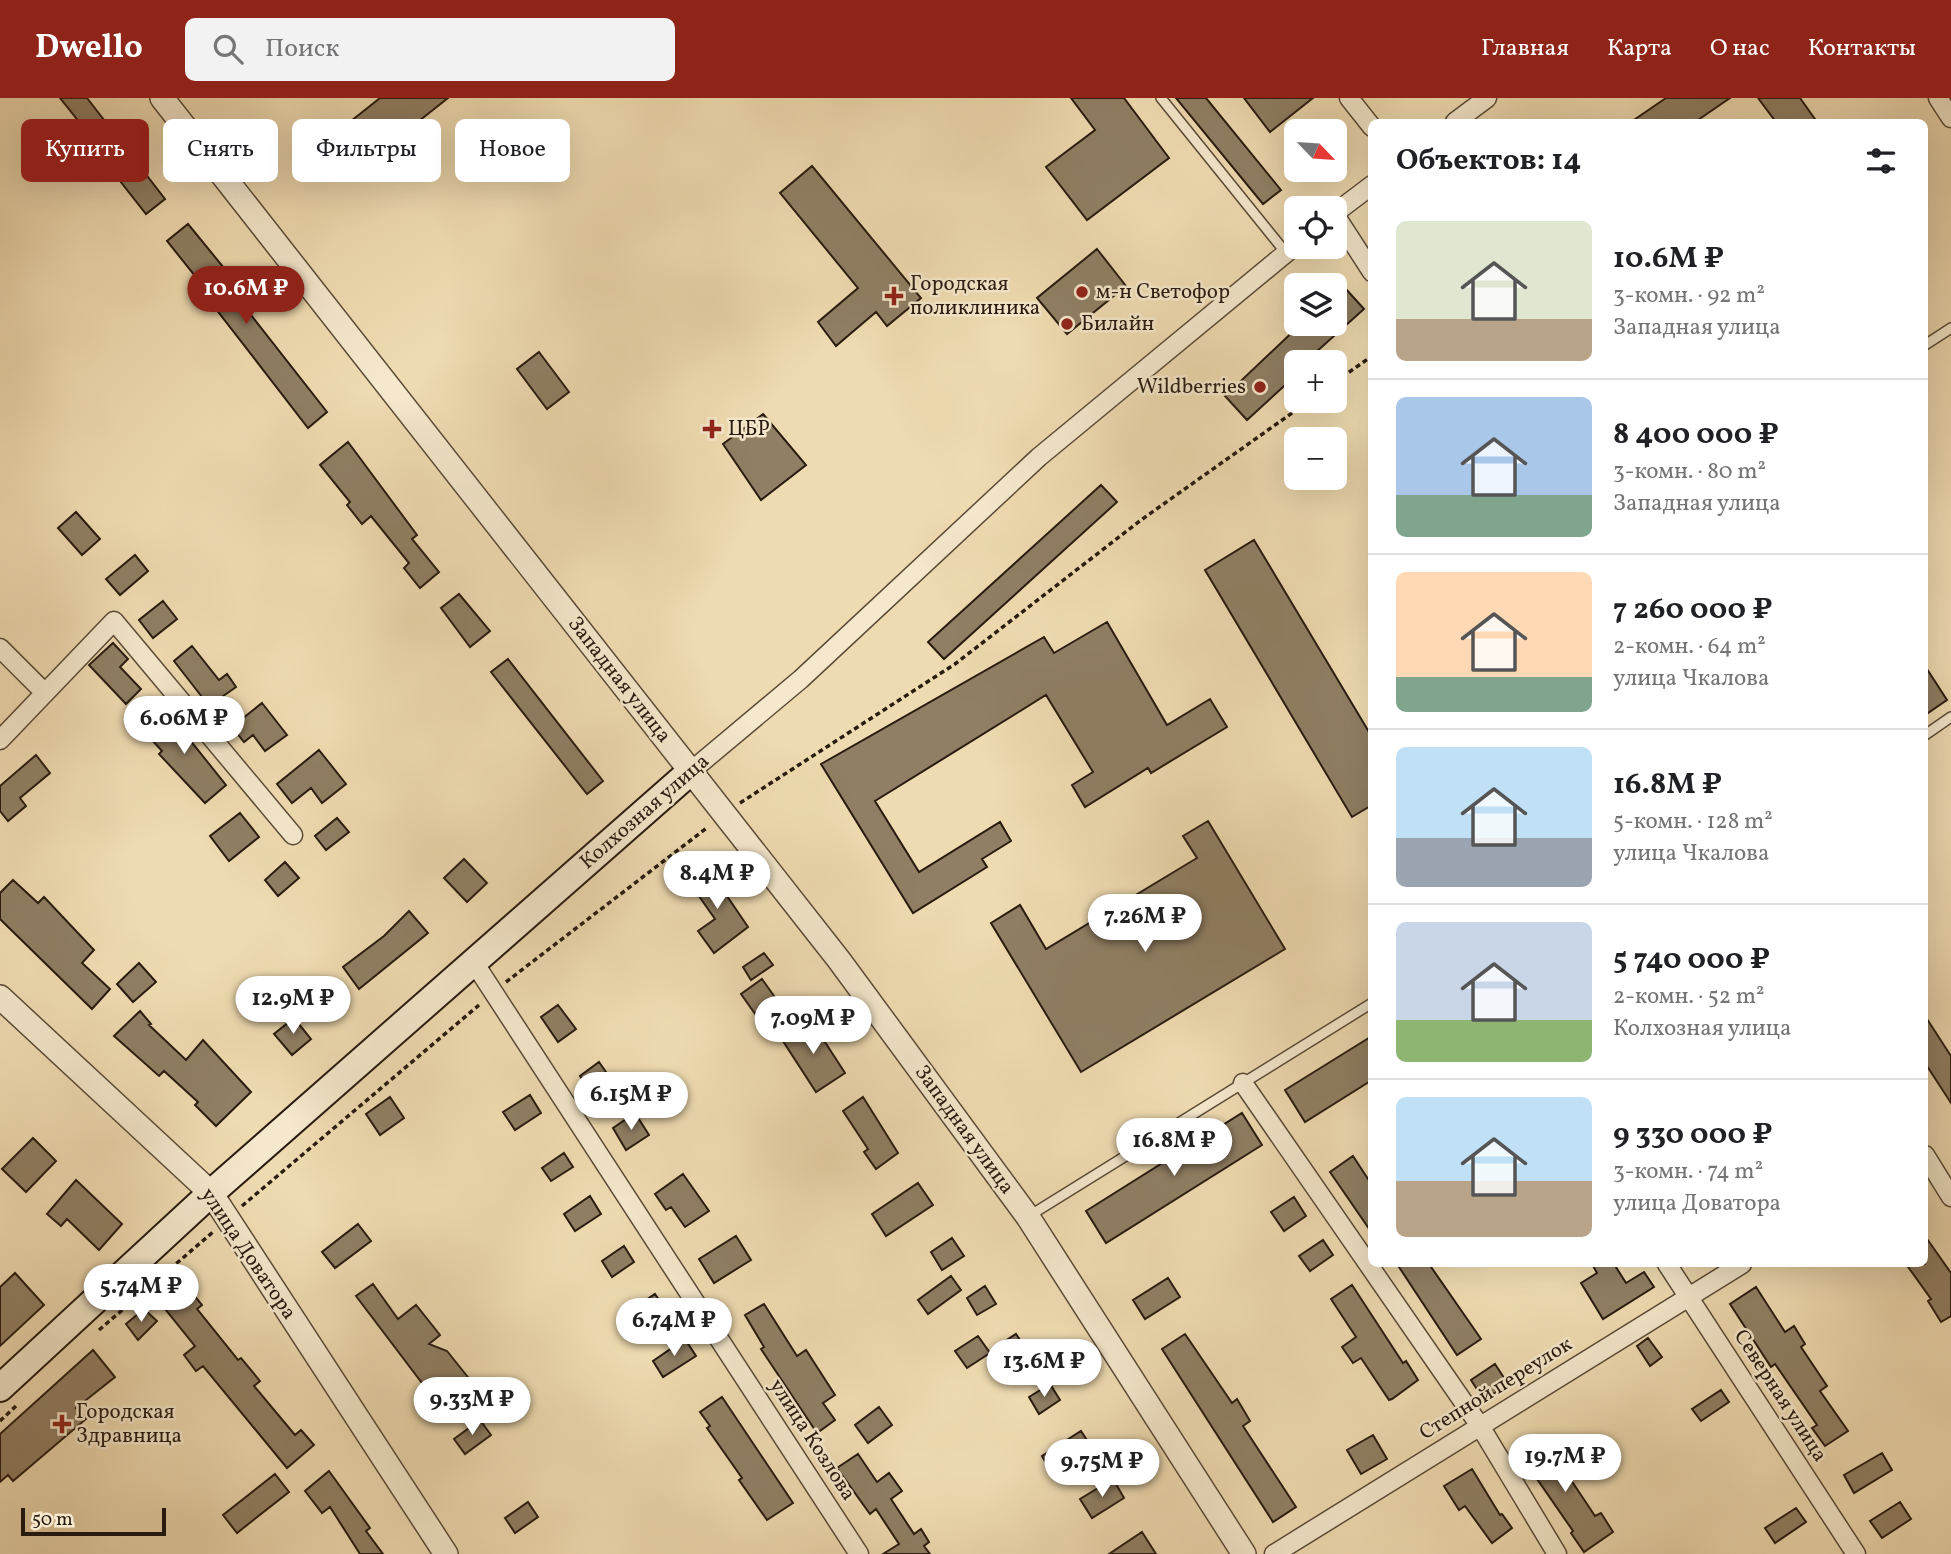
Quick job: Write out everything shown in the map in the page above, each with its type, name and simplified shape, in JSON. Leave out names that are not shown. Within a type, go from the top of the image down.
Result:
[{"type":"main road","name":"Колхозная улица","points":[[10,1395],[211,1193],[475,964],[690,772]]},
{"type":"street","name":"Западная улица","points":[[162,98],[839,960],[1028,1217],[1244,1554]]},
{"type":"street","points":[[1349,98],[1368,122]]},
{"type":"street","points":[[1459,119],[1487,98]]},
{"type":"street","points":[[1938,98],[1951,118]]},
{"type":"street","points":[[1347,205],[1368,189]]},
{"type":"street","points":[[1347,233],[1368,266]]},
{"type":"street","name":"Колхозная улица","points":[[690,772],[801,679],[1039,457],[1284,255]]},
{"type":"street","points":[[0,740],[114,621],[293,835]]},
{"type":"street","points":[[0,648],[45,693]]},
{"type":"street","name":"улица Козлова","points":[[475,964],[859,1554]]},
{"type":"street","name":"улица Доватора","points":[[0,997],[211,1193],[446,1554]]},
{"type":"street","points":[[1243,1083],[1368,1265]]},
{"type":"street","points":[[1928,1161],[1951,1197]]},
{"type":"street","points":[[1370,1267],[1479,1426],[1557,1554]]},
{"type":"street","name":"Северная улица","points":[[1669,1267],[1856,1554]]},
{"type":"street","name":"Степной переулок","points":[[1274,1554],[1737,1267]]},
{"type":"lane","points":[[1161,98],[1284,241]]},
{"type":"lane","points":[[1928,343],[1951,328]]},
{"type":"lane","points":[[1928,733],[1951,717]]},
{"type":"lane","points":[[1028,1217],[1368,1005]]},
{"type":"path","points":[[1347,374],[1368,359]]},
{"type":"path","points":[[97,1332],[494,993],[724,815],[955,664],[1141,520],[1292,413]]},
{"type":"path","points":[[0,1421],[10,1395]]},
{"type":"building","points":[[60,98],[87,98],[103,119],[77,119]]},
{"type":"building","points":[[380,98],[448,98],[421,119],[354,119]]},
{"type":"building","points":[[1071,98],[1124,98],[1169,158],[1087,220],[1046,167],[1095,130]]},
{"type":"building","points":[[1176,98],[1206,98],[1281,190],[1263,204]]},
{"type":"building","points":[[1244,98],[1313,98],[1284,119],[1270,132]]},
{"type":"building","points":[[1666,98],[1730,98],[1699,119],[1635,119]]},
{"type":"building","points":[[1758,98],[1800,98],[1815,119],[1774,119]]},
{"type":"building","points":[[812,166],[921,298],[887,326],[876,312],[836,346],[818,322],[858,288],[780,193]]},
{"type":"building","points":[[149,178],[165,199],[146,214],[121,182],[149,182]]},
{"type":"building","points":[[188,224],[224,268],[218,273],[327,412],[308,428],[216,309],[220,307],[167,241]]},
{"type":"building","name":"м-н Светофор","points":[[1097,249],[1126,286],[1067,334],[1037,298]]},
{"type":"building","name":"Wildberries","points":[[1347,290],[1364,309],[1347,324]]},
{"type":"building","name":"Wildberries","points":[[1288,336],[1334,336],[1318,350],[1284,350],[1284,386],[1247,420],[1225,396]]},
{"type":"building","points":[[539,352],[569,392],[547,409],[517,369]]},
{"type":"building","points":[[763,414],[806,465],[761,500],[723,444]]},
{"type":"building","points":[[348,442],[417,535],[412,539],[439,572],[420,588],[404,568],[409,563],[371,516],[362,524],[347,505],[350,502],[320,465]]},
{"type":"building","points":[[1101,485],[1117,502],[944,659],[928,642]]},
{"type":"building","points":[[76,512],[100,539],[82,555],[58,528]]},
{"type":"building","points":[[1254,540],[1368,730],[1368,807],[1352,817],[1205,570]]},
{"type":"building","points":[[135,555],[148,571],[120,595],[106,579]]},
{"type":"building","points":[[459,594],[490,631],[470,647],[441,608]]},
{"type":"building","points":[[163,601],[177,619],[153,638],[139,620]]},
{"type":"building","points":[[1107,622],[1167,725],[1210,699],[1227,727],[1151,773],[1148,768],[1085,807],[1072,785],[1093,772],[1046,695],[875,801],[919,872],[1000,822],[1011,841],[982,859],[987,867],[913,913],[821,764],[1044,637],[1054,653]]},
{"type":"building","points":[[113,643],[128,659],[120,667],[141,689],[126,704],[89,665]]},
{"type":"building","points":[[192,646],[219,680],[227,674],[236,687],[209,706],[174,661]]},
{"type":"building","points":[[508,659],[603,781],[587,794],[491,672]]},
{"type":"building","points":[[1928,671],[1947,700],[1928,713]]},
{"type":"building","points":[[262,703],[287,735],[265,751],[253,735],[244,742],[232,727]]},
{"type":"building","points":[[165,709],[226,785],[205,803],[159,754],[162,751],[142,729]]},
{"type":"building","points":[[319,750],[346,784],[322,803],[311,788],[292,803],[277,784]]},
{"type":"building","points":[[36,755],[50,773],[20,798],[26,806],[8,821],[0,811],[0,786]]},
{"type":"building","points":[[240,813],[259,837],[229,861],[210,836]]},
{"type":"building","points":[[337,818],[349,832],[326,850],[315,836]]},
{"type":"building","points":[[1208,821],[1285,949],[1081,1072],[991,923],[1020,905],[1046,949],[1197,858],[1183,836]]},
{"type":"building","points":[[464,859],[487,883],[467,902],[444,878]]},
{"type":"building","points":[[285,862],[299,878],[278,896],[265,880]]},
{"type":"building","points":[[706,865],[748,927],[714,953],[698,931],[715,919],[687,879]]},
{"type":"building","points":[[13,880],[38,903],[44,897],[94,950],[82,963],[110,989],[92,1009],[0,919],[0,893]]},
{"type":"building","points":[[409,911],[428,933],[359,989],[343,967],[384,936]]},
{"type":"building","points":[[764,953],[773,965],[751,980],[743,967]]},
{"type":"building","points":[[139,963],[156,982],[133,1002],[117,984]]},
{"type":"building","points":[[762,979],[779,1003],[758,1018],[741,994]]},
{"type":"building","points":[[558,1005],[576,1029],[558,1042],[541,1017]]},
{"type":"building","points":[[140,1011],[151,1024],[149,1025],[186,1060],[203,1040],[251,1092],[216,1126],[195,1105],[198,1102],[164,1071],[159,1076],[114,1036]]},
{"type":"building","points":[[294,1018],[311,1039],[292,1055],[274,1034]]},
{"type":"building","points":[[810,1019],[845,1073],[816,1092],[781,1038]]},
{"type":"building","points":[[1928,1021],[1951,1056],[1951,1103],[1928,1068]]},
{"type":"building","points":[[1368,1038],[1368,1083],[1305,1122],[1285,1090]]},
{"type":"building","points":[[599,1062],[613,1082],[594,1096],[580,1076]]},
{"type":"building","points":[[530,1095],[541,1113],[515,1130],[503,1112]]},
{"type":"building","points":[[390,1097],[404,1118],[380,1135],[366,1114]]},
{"type":"building","points":[[863,1097],[898,1153],[876,1169],[864,1152],[868,1149],[843,1111]]},
{"type":"building","points":[[635,1113],[649,1135],[626,1150],[613,1128]]},
{"type":"building","points":[[1242,1113],[1262,1145],[1106,1243],[1086,1211]]},
{"type":"building","points":[[33,1138],[56,1161],[26,1192],[2,1169]]},
{"type":"building","points":[[564,1153],[573,1167],[551,1181],[542,1168]]},
{"type":"building","points":[[1353,1156],[1368,1179],[1368,1227],[1330,1172]]},
{"type":"building","points":[[683,1174],[709,1211],[685,1227],[671,1207],[666,1210],[655,1194]]},
{"type":"building","points":[[76,1180],[122,1224],[99,1250],[67,1219],[61,1226],[47,1214]]},
{"type":"building","points":[[918,1183],[933,1205],[886,1236],[872,1214]]},
{"type":"building","points":[[590,1196],[601,1214],[575,1231],[564,1214]]},
{"type":"building","points":[[1294,1197],[1306,1216],[1284,1231],[1271,1212]]},
{"type":"building","points":[[358,1224],[371,1241],[335,1268],[322,1252]]},
{"type":"building","points":[[736,1236],[751,1260],[714,1283],[699,1259]]},
{"type":"building","points":[[952,1238],[964,1256],[942,1270],[931,1252]]},
{"type":"building","points":[[1323,1240],[1333,1255],[1310,1271],[1299,1256]]},
{"type":"building","points":[[1928,1240],[1951,1273],[1951,1316],[1941,1322],[1928,1301],[1931,1299],[1908,1267],[1928,1267]]},
{"type":"building","points":[[624,1246],[634,1262],[612,1277],[602,1261]]},
{"type":"building","points":[[1399,1267],[1431,1267],[1481,1339],[1457,1355]]},
{"type":"building","points":[[1594,1267],[1616,1267],[1626,1283],[1644,1272],[1654,1287],[1603,1319],[1581,1283],[1597,1273]]},
{"type":"building","points":[[15,1273],[44,1305],[0,1346],[0,1287]]},
{"type":"building","points":[[951,1276],[961,1290],[928,1314],[918,1300]]},
{"type":"building","points":[[1168,1278],[1180,1297],[1145,1319],[1133,1300]]},
{"type":"building","points":[[373,1284],[398,1319],[416,1305],[440,1335],[429,1344],[447,1351],[475,1386],[444,1412],[356,1296]]},
{"type":"building","points":[[1352,1285],[1403,1363],[1406,1361],[1418,1380],[1392,1399],[1389,1400],[1361,1358],[1353,1363],[1342,1347],[1356,1337],[1331,1299]]},
{"type":"building","points":[[985,1286],[996,1304],[977,1315],[967,1298]]},
{"type":"building","points":[[1756,1287],[1785,1332],[1794,1326],[1805,1344],[1801,1347],[1827,1386],[1820,1391],[1848,1431],[1825,1446],[1812,1428],[1817,1425],[1775,1364],[1771,1367],[1730,1304]]},
{"type":"building","points":[[189,1289],[202,1305],[197,1309],[238,1360],[241,1358],[260,1381],[254,1386],[295,1435],[301,1430],[314,1445],[287,1468],[203,1366],[196,1371],[184,1355],[195,1346],[165,1309]]},
{"type":"building","points":[[655,1294],[666,1310],[642,1326],[631,1310]]},
{"type":"building","points":[[764,1304],[797,1356],[806,1350],[835,1395],[823,1403],[835,1420],[817,1433],[761,1349],[764,1347],[745,1315]]},
{"type":"building","points":[[144,1309],[157,1321],[138,1340],[126,1324]]},
{"type":"building","points":[[1016,1334],[1028,1352],[1008,1365],[996,1347]]},
{"type":"building","points":[[1185,1334],[1232,1403],[1237,1399],[1250,1421],[1243,1426],[1296,1507],[1273,1522],[1162,1349]]},
{"type":"building","points":[[978,1336],[990,1353],[967,1368],[955,1351]]},
{"type":"building","points":[[1648,1338],[1662,1357],[1650,1366],[1637,1346]]},
{"type":"building","points":[[685,1339],[696,1356],[663,1377],[653,1361]]},
{"type":"building","points":[[93,1350],[115,1377],[76,1408],[86,1419],[13,1481],[8,1475],[0,1482],[0,1434]]},
{"type":"building","points":[[1495,1364],[1508,1384],[1484,1400],[1471,1380]]},
{"type":"building","points":[[1050,1384],[1060,1400],[1039,1414],[1029,1397]]},
{"type":"building","points":[[1721,1390],[1729,1402],[1701,1421],[1692,1409]]},
{"type":"building","points":[[722,1397],[793,1503],[767,1520],[739,1480],[742,1478],[707,1428],[710,1426],[700,1412]]},
{"type":"building","points":[[879,1407],[892,1425],[868,1443],[855,1425]]},
{"type":"building","points":[[480,1420],[491,1435],[465,1454],[454,1439]]},
{"type":"building","points":[[1081,1431],[1092,1448],[1052,1473],[1042,1456]]},
{"type":"building","points":[[1373,1435],[1387,1459],[1361,1474],[1347,1450]]},
{"type":"building","points":[[1541,1435],[1595,1516],[1601,1513],[1613,1532],[1584,1552],[1571,1533],[1573,1531],[1517,1450]]},
{"type":"building","points":[[1882,1453],[1892,1470],[1854,1493],[1844,1475]]},
{"type":"building","points":[[858,1454],[877,1482],[889,1473],[902,1491],[891,1499],[914,1534],[921,1529],[929,1542],[924,1546],[930,1554],[883,1554],[899,1544],[876,1509],[870,1514],[837,1468]]},
{"type":"building","points":[[1472,1469],[1500,1515],[1502,1514],[1512,1528],[1492,1543],[1465,1506],[1459,1510],[1444,1486]]},
{"type":"building","points":[[329,1471],[370,1528],[366,1531],[383,1554],[360,1554],[330,1507],[322,1513],[305,1491]]},
{"type":"building","points":[[275,1474],[289,1492],[237,1533],[223,1515]]},
{"type":"building","points":[[1113,1479],[1124,1498],[1092,1518],[1080,1499]]},
{"type":"building","points":[[528,1502],[538,1517],[515,1533],[505,1518]]},
{"type":"building","points":[[1900,1502],[1911,1519],[1882,1538],[1870,1521]]},
{"type":"building","points":[[1796,1508],[1806,1522],[1775,1543],[1765,1528]]},
{"type":"building","points":[[1142,1532],[1156,1554],[1109,1554]]},
{"type":"place","name":"м-н Светофор","points":[[1082,292]]},
{"type":"place","name":"Городская поликлиника","points":[[894,296]]},
{"type":"place","name":"Билайн","points":[[1067,324]]},
{"type":"place","name":"Wildberries","points":[[1260,387]]},
{"type":"place","name":"ЦБР","points":[[712,429]]},
{"type":"place","name":"Городская Здравница","points":[[62,1424]]}]
